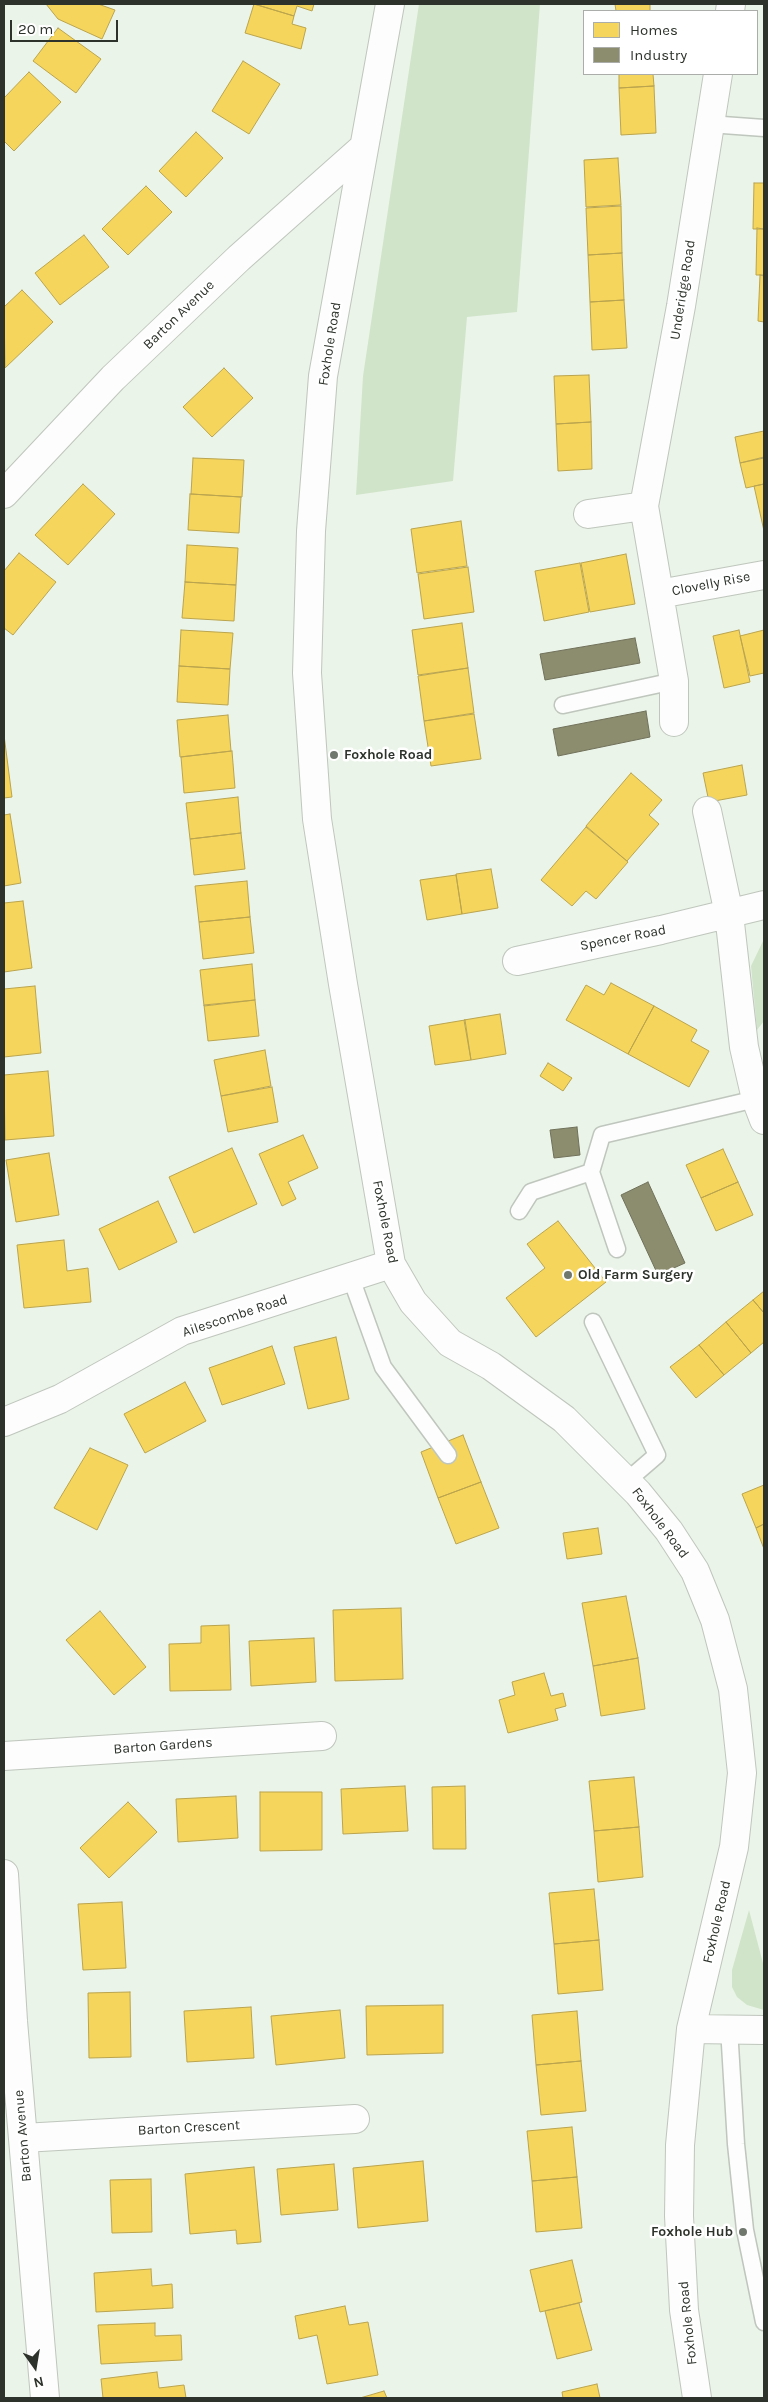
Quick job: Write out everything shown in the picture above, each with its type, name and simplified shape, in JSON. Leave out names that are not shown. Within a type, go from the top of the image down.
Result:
[{"type":"street","name":"Foxhole Road","points":[[390,4],[323,376],[311,531],[307,673],[317,819],[391,1264],[414,1302],[450,1343],[491,1366],[564,1419],[628,1480],[668,1531],[695,1570],[715,1620],[734,1690],[742,1773],[734,1847],[691,2029],[680,2145],[679,2216],[684,2310],[697,2398]]},
{"type":"street","name":"Underidge Road","points":[[674,722],[674,681],[644,506],[681,306],[718,75]]},
{"type":"street","name":"Barton Avenue","points":[[4,494],[113,378],[238,258],[364,147]]},
{"type":"street","points":[[588,514],[644,506]]},
{"type":"street","name":"Clovelly Rise","points":[[659,594],[764,575]]},
{"type":"street","points":[[707,811],[728,914],[744,1046],[760,1110]]},
{"type":"street","name":"Spencer Road","points":[[517,961],[764,905]]},
{"type":"street","name":"Ailescombe Road","points":[[4,1422],[60,1399],[182,1331],[391,1264]]},
{"type":"street","name":"Barton Gardens","points":[[4,1756],[322,1736]]},
{"type":"street","name":"Barton Avenue","points":[[4,1874],[8,1991],[46,2398]]},
{"type":"street","points":[[729,2028],[764,2030]]},
{"type":"street","name":"Barton Crescent","points":[[23,2138],[355,2119]]},
{"type":"lane","points":[[709,124],[764,128]]},
{"type":"lane","points":[[563,705],[674,681]]},
{"type":"lane","points":[[617,1249],[591,1172],[602,1135],[760,1110]]},
{"type":"lane","points":[[520,1211],[531,1192],[591,1172]]},
{"type":"lane","points":[[351,1278],[383,1367],[448,1456]]},
{"type":"lane","points":[[593,1322],[657,1456],[628,1480]]},
{"type":"lane","points":[[691,2029],[729,2028],[736,2144],[745,2230],[764,2322]]},
{"type":"green space","points":[[419,4],[540,4],[517,312],[467,317],[453,481],[356,495],[363,376]]},
{"type":"green space","points":[[764,939],[764,1021],[757,1030],[751,966]]},
{"type":"green space","points":[[749,1910],[764,1967],[764,2010],[747,2005],[737,1997],[732,1987],[732,1970]]},
{"type":"building: Homes","points":[[46,4],[98,4],[115,10],[102,39],[58,19]]},
{"type":"building: Homes","points":[[254,4],[294,16],[292,24],[306,28],[301,49],[245,33]]},
{"type":"building: Homes","points":[[254,4],[314,4],[312,11],[297,6],[294,16]]},
{"type":"building: Homes","points":[[615,4],[650,4],[650,10],[616,10]]},
{"type":"building: Homes","points":[[58,28],[101,59],[76,93],[33,61]]},
{"type":"building: Homes","points":[[243,61],[280,84],[249,134],[212,111]]},
{"type":"building: Homes","points":[[29,72],[61,102],[14,151],[4,141],[4,98]]},
{"type":"building: Homes","points":[[619,75],[653,75],[654,86],[619,88]]},
{"type":"building: Homes","points":[[654,86],[656,133],[621,135],[619,88]]},
{"type":"building: Homes","points":[[196,132],[223,158],[186,197],[159,171]]},
{"type":"building: Homes","points":[[618,158],[621,205],[586,207],[584,160]]},
{"type":"building: Homes","points":[[754,183],[764,183],[764,229],[753,229]]},
{"type":"building: Homes","points":[[146,186],[172,212],[128,255],[102,229]]},
{"type":"building: Homes","points":[[621,206],[622,253],[588,255],[586,208]]},
{"type":"building: Homes","points":[[757,228],[764,229],[764,275],[756,275]]},
{"type":"building: Homes","points":[[84,235],[109,267],[60,305],[35,273]]},
{"type":"building: Homes","points":[[622,253],[624,300],[590,302],[588,255]]},
{"type":"building: Homes","points":[[760,275],[764,276],[764,322],[758,321]]},
{"type":"building: Homes","points":[[22,290],[53,322],[5,368],[4,307]]},
{"type":"building: Homes","points":[[624,300],[627,348],[592,350],[590,302]]},
{"type":"building: Homes","points":[[224,368],[253,398],[212,437],[183,407]]},
{"type":"building: Homes","points":[[589,375],[591,422],[556,424],[554,376]]},
{"type":"building: Homes","points":[[591,422],[592,469],[558,471],[556,424]]},
{"type":"building: Homes","points":[[764,431],[764,457],[740,463],[735,437]]},
{"type":"building: Homes","points":[[193,458],[244,460],[242,497],[191,494]]},
{"type":"building: Homes","points":[[764,458],[764,484],[746,488],[740,463]]},
{"type":"building: Homes","points":[[83,484],[115,514],[68,565],[35,535]]},
{"type":"building: Homes","points":[[764,484],[764,531],[754,486]]},
{"type":"building: Homes","points":[[190,494],[241,497],[239,533],[188,530]]},
{"type":"building: Homes","points":[[461,521],[467,566],[417,573],[411,529]]},
{"type":"building: Homes","points":[[187,545],[238,548],[236,585],[185,582]]},
{"type":"building: Homes","points":[[19,553],[56,582],[13,635],[4,628],[4,571]]},
{"type":"building: Homes","points":[[626,554],[635,604],[590,612],[581,563]]},
{"type":"building: Homes","points":[[580,563],[589,612],[544,621],[535,571]]},
{"type":"building: Homes","points":[[468,567],[474,612],[424,619],[418,574]]},
{"type":"building: Homes","points":[[185,582],[236,585],[234,621],[182,618]]},
{"type":"building: Homes","points":[[462,623],[468,668],[418,675],[412,630]]},
{"type":"building: Homes","points":[[181,630],[233,633],[230,669],[179,666]]},
{"type":"building: Homes","points":[[739,630],[750,682],[724,688],[713,636]]},
{"type":"building: Homes","points":[[764,630],[764,673],[750,676],[740,636]]},
{"type":"building: Homes","points":[[179,666],[230,669],[228,705],[177,702]]},
{"type":"building: Homes","points":[[468,668],[474,713],[424,721],[418,676]]},
{"type":"building: Homes","points":[[474,714],[481,759],[431,766],[424,721]]},
{"type":"building: Homes","points":[[228,715],[231,751],[180,757],[177,720]]},
{"type":"building: Homes","points":[[4,735],[12,797],[4,798]]},
{"type":"building: Homes","points":[[232,751],[235,788],[184,793],[181,757]]},
{"type":"building: Homes","points":[[742,765],[747,795],[709,802],[703,773]]},
{"type":"building: Homes","points":[[631,773],[662,800],[649,815],[659,824],[627,861],[586,826]]},
{"type":"building: Homes","points":[[238,797],[241,833],[190,839],[186,803]]},
{"type":"building: Homes","points":[[10,814],[21,883],[4,886],[4,815]]},
{"type":"building: Homes","points":[[586,827],[628,862],[596,899],[586,891],[572,906],[541,880]]},
{"type":"building: Homes","points":[[241,833],[245,869],[194,875],[190,839]]},
{"type":"building: Homes","points":[[491,869],[498,908],[462,914],[456,874]]},
{"type":"building: Homes","points":[[456,875],[462,914],[427,920],[420,880]]},
{"type":"building: Homes","points":[[247,881],[250,917],[199,922],[195,886]]},
{"type":"building: Homes","points":[[23,901],[32,968],[4,972],[4,903]]},
{"type":"building: Homes","points":[[250,917],[254,953],[203,959],[199,922]]},
{"type":"building: Homes","points":[[252,964],[255,1000],[204,1006],[200,970]]},
{"type":"building: Homes","points":[[611,983],[654,1006],[628,1054],[566,1020],[586,985],[604,995]]},
{"type":"building: Homes","points":[[35,986],[41,1053],[4,1057],[4,989]]},
{"type":"building: Homes","points":[[255,1000],[259,1036],[208,1041],[204,1005]]},
{"type":"building: Homes","points":[[654,1006],[697,1030],[691,1041],[709,1051],[689,1087],[628,1054]]},
{"type":"building: Homes","points":[[500,1014],[506,1054],[471,1060],[464,1020]]},
{"type":"building: Homes","points":[[465,1020],[471,1060],[435,1065],[429,1026]]},
{"type":"building: Homes","points":[[265,1050],[271,1086],[221,1096],[214,1060]]},
{"type":"building: Homes","points":[[548,1063],[572,1078],[563,1091],[540,1076]]},
{"type":"building: Homes","points":[[48,1071],[54,1136],[5,1140],[4,1075]]},
{"type":"building: Homes","points":[[272,1087],[278,1122],[228,1132],[221,1096]]},
{"type":"building: Homes","points":[[303,1135],[318,1168],[288,1182],[296,1199],[282,1206],[259,1154]]},
{"type":"building: Homes","points":[[232,1148],[257,1204],[194,1233],[169,1177]]},
{"type":"building: Homes","points":[[723,1149],[738,1182],[701,1198],[686,1165]]},
{"type":"building: Homes","points":[[49,1153],[59,1215],[16,1222],[6,1160]]},
{"type":"building: Homes","points":[[738,1182],[753,1215],[716,1231],[701,1198]]},
{"type":"building: Homes","points":[[158,1201],[177,1242],[119,1270],[99,1229]]},
{"type":"building: Homes","name":"Old Farm Surgery","points":[[558,1221],[606,1282],[536,1337],[506,1298],[545,1268],[527,1244]]},
{"type":"building: Homes","points":[[64,1240],[67,1271],[88,1268],[91,1302],[24,1308],[17,1245]]},
{"type":"building: Homes","points":[[764,1291],[764,1313],[753,1300]]},
{"type":"building: Homes","points":[[753,1300],[764,1313],[764,1342],[751,1353],[726,1322]]},
{"type":"building: Homes","points":[[726,1322],[751,1353],[724,1375],[699,1345]]},
{"type":"building: Homes","points":[[336,1337],[349,1399],[308,1409],[294,1347]]},
{"type":"building: Homes","points":[[699,1345],[724,1375],[696,1398],[670,1367]]},
{"type":"building: Homes","points":[[272,1346],[285,1384],[222,1405],[209,1368]]},
{"type":"building: Homes","points":[[185,1382],[206,1421],[145,1453],[124,1414]]},
{"type":"building: Homes","points":[[463,1435],[481,1482],[438,1498],[421,1452]]},
{"type":"building: Homes","points":[[90,1448],[128,1465],[97,1530],[54,1508]]},
{"type":"building: Homes","points":[[481,1482],[499,1528],[456,1544],[438,1498]]},
{"type":"building: Homes","points":[[764,1485],[764,1524],[756,1528],[742,1494]]},
{"type":"building: Homes","points":[[764,1524],[764,1549],[756,1528]]},
{"type":"building: Homes","points":[[598,1528],[602,1554],[567,1559],[563,1533]]},
{"type":"building: Homes","points":[[626,1596],[638,1658],[593,1666],[582,1603]]},
{"type":"building: Homes","points":[[401,1608],[403,1679],[335,1681],[333,1610]]},
{"type":"building: Homes","points":[[100,1611],[146,1667],[114,1695],[66,1640]]},
{"type":"building: Homes","points":[[229,1625],[231,1690],[170,1691],[169,1644],[201,1643],[201,1626]]},
{"type":"building: Homes","points":[[314,1638],[316,1682],[251,1686],[249,1641]]},
{"type":"building: Homes","points":[[638,1658],[645,1709],[601,1716],[593,1666]]},
{"type":"building: Homes","points":[[544,1673],[551,1696],[563,1693],[566,1706],[555,1709],[558,1720],[508,1733],[499,1700],[515,1695],[512,1682]]},
{"type":"building: Homes","points":[[634,1777],[639,1827],[594,1831],[589,1781]]},
{"type":"building: Homes","points":[[405,1786],[408,1831],[343,1834],[341,1789]]},
{"type":"building: Homes","points":[[465,1786],[466,1849],[433,1849],[432,1787]]},
{"type":"building: Homes","points":[[260,1792],[322,1792],[322,1850],[260,1851]]},
{"type":"building: Homes","points":[[236,1796],[238,1838],[178,1842],[176,1799]]},
{"type":"building: Homes","points":[[128,1802],[157,1832],[109,1878],[80,1848]]},
{"type":"building: Homes","points":[[639,1827],[643,1877],[598,1882],[594,1831]]},
{"type":"building: Homes","points":[[594,1889],[599,1940],[554,1944],[549,1893]]},
{"type":"building: Homes","points":[[122,1902],[126,1968],[83,1970],[78,1904]]},
{"type":"building: Homes","points":[[599,1940],[603,1990],[558,1994],[554,1944]]},
{"type":"building: Homes","points":[[130,1992],[131,2057],[89,2058],[88,1993]]},
{"type":"building: Homes","points":[[443,2005],[443,2053],[367,2055],[366,2006]]},
{"type":"building: Homes","points":[[251,2007],[254,2058],[187,2062],[184,2011]]},
{"type":"building: Homes","points":[[340,2010],[345,2058],[276,2065],[271,2016]]},
{"type":"building: Homes","points":[[577,2011],[581,2061],[536,2065],[532,2015]]},
{"type":"building: Homes","points":[[581,2061],[586,2111],[541,2115],[536,2065]]},
{"type":"building: Homes","points":[[572,2127],[577,2177],[532,2181],[527,2131]]},
{"type":"building: Homes","points":[[423,2161],[428,2221],[358,2228],[353,2168]]},
{"type":"building: Homes","points":[[334,2164],[338,2210],[281,2215],[277,2169]]},
{"type":"building: Homes","points":[[254,2167],[261,2242],[237,2244],[236,2230],[190,2234],[185,2174]]},
{"type":"building: Homes","points":[[577,2177],[582,2228],[536,2232],[532,2181]]},
{"type":"building: Homes","points":[[151,2179],[152,2232],[112,2233],[110,2180]]},
{"type":"building: Homes","points":[[572,2260],[582,2302],[540,2312],[530,2270]]},
{"type":"building: Homes","points":[[151,2269],[152,2286],[172,2284],[173,2308],[96,2312],[94,2273]]},
{"type":"building: Homes","points":[[579,2303],[592,2350],[557,2359],[545,2311]]},
{"type":"building: Homes","points":[[345,2306],[349,2325],[368,2322],[378,2375],[327,2384],[317,2335],[299,2339],[295,2316]]},
{"type":"building: Homes","points":[[155,2323],[155,2336],[181,2335],[182,2360],[101,2364],[98,2325]]},
{"type":"building: Homes","points":[[157,2372],[159,2388],[184,2385],[186,2398],[103,2398],[101,2379]]},
{"type":"building: Homes","points":[[597,2384],[600,2398],[563,2398],[562,2392]]},
{"type":"building: Homes","points":[[384,2391],[387,2398],[360,2398]]},
{"type":"building: Industry","points":[[635,638],[640,663],[545,680],[540,654]]},
{"type":"building: Industry","points":[[646,711],[650,737],[558,756],[553,729]]},
{"type":"building: Industry","points":[[577,1127],[580,1155],[554,1158],[550,1130]]},
{"type":"building: Industry","points":[[648,1182],[685,1263],[658,1275],[621,1195]]},
{"type":"place","name":"Foxhole Road","points":[[334,755]]},
{"type":"place","name":"Old Farm Surgery","points":[[568,1275]]},
{"type":"place","name":"Foxhole Hub","points":[[743,2232]]}]
